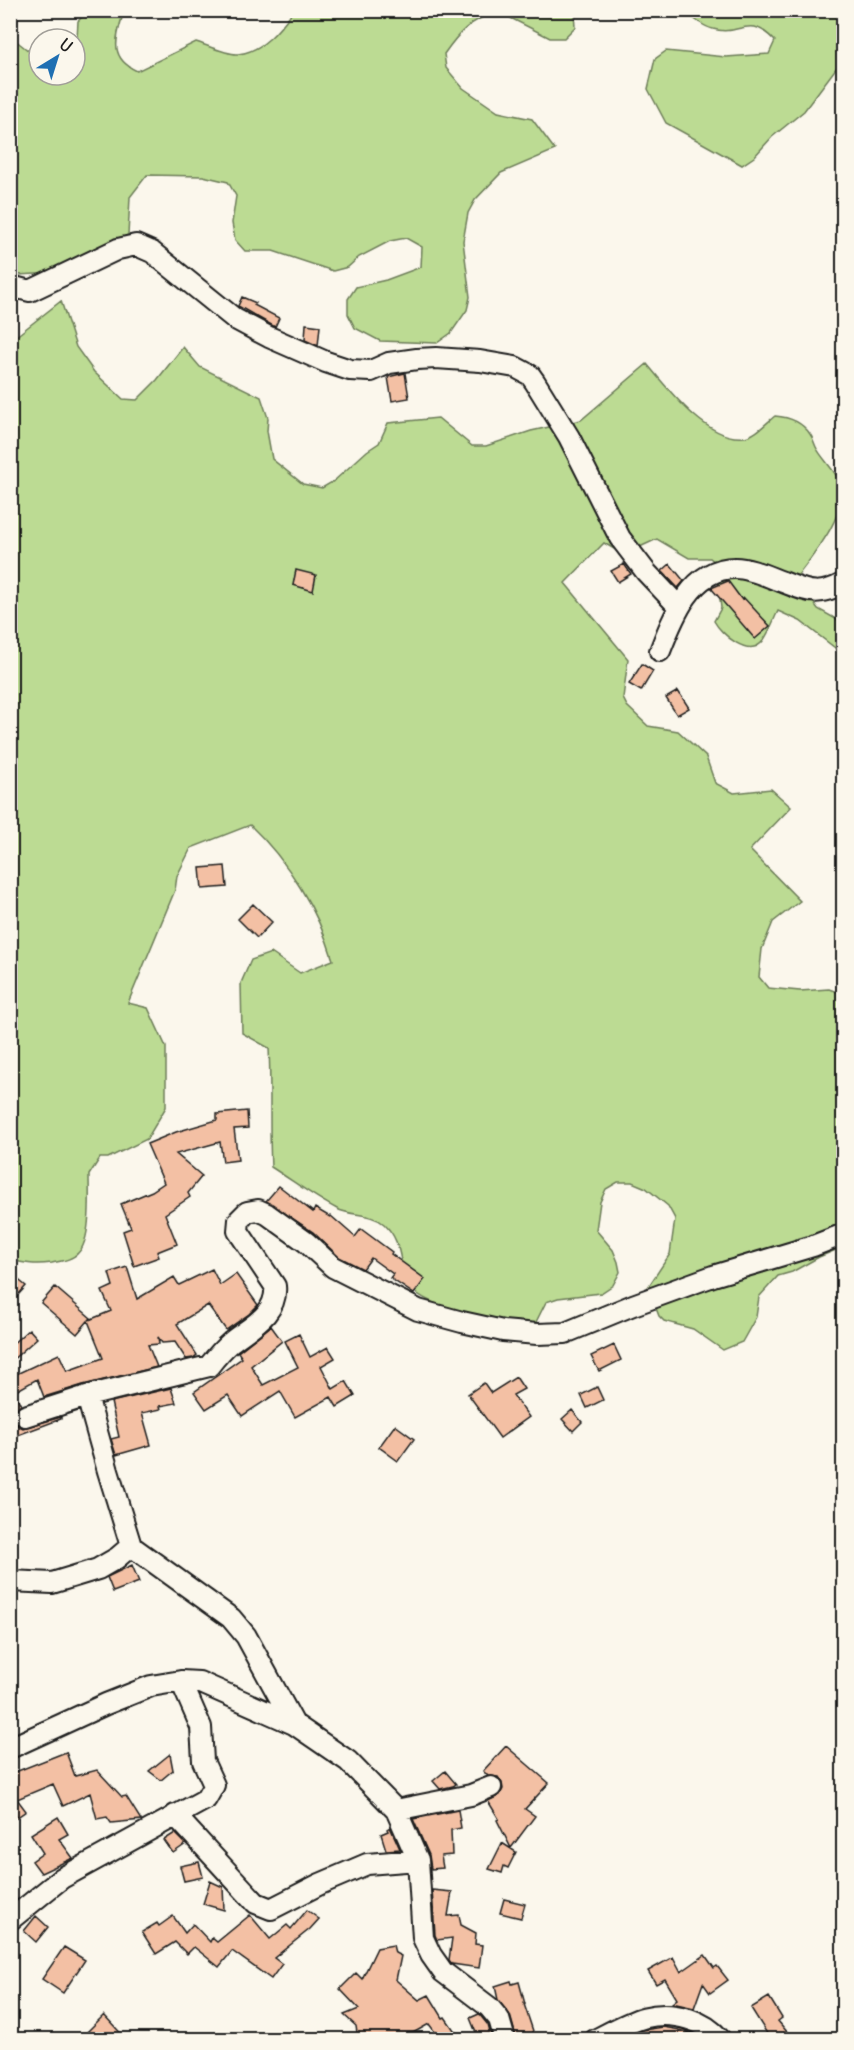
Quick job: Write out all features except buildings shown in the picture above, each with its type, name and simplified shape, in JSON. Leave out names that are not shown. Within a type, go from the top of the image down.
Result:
[{"type":"street","points":[[10,286],[30,291],[118,249],[136,245],[152,252],[235,319],[269,337],[350,370],[371,371],[388,363],[436,358],[515,367],[530,375],[535,382],[568,438],[620,538],[646,572],[679,607]]},
{"type":"street","points":[[660,651],[679,607],[694,588],[713,571],[736,568],[807,592],[828,592],[843,583]]},
{"type":"street","points":[[25,1416],[87,1396],[209,1366],[220,1352],[258,1323],[273,1304],[276,1294],[275,1286],[238,1231],[239,1220],[247,1212],[258,1210],[267,1214],[306,1242],[333,1267],[418,1310],[462,1322],[537,1334],[565,1334],[633,1305],[713,1276],[843,1234]]},
{"type":"street","points":[[87,1396],[131,1546],[231,1618],[246,1636],[294,1724]]},
{"type":"street","points":[[10,1581],[52,1583],[98,1569],[117,1558],[131,1546]]},
{"type":"street","points":[[10,1920],[62,1878],[206,1799],[214,1785],[203,1761],[201,1726],[181,1681]]},
{"type":"street","points":[[10,1748],[151,1686],[181,1681],[199,1682],[294,1724],[348,1761],[396,1810],[418,1860],[423,1938],[431,1955],[442,1972],[489,2007],[499,2019],[505,2040]]},
{"type":"street","points":[[396,1810],[471,1795],[491,1787]]},
{"type":"street","points":[[175,1815],[256,1903],[271,1909],[320,1884],[367,1864],[418,1860]]},
{"type":"street","points":[[595,2040],[623,2025],[654,2014],[675,2014],[713,2030],[721,2040]]},
{"type":"green space","points":[[574,10],[575,27],[564,38],[550,38],[497,11],[466,28],[444,54],[446,68],[463,88],[498,112],[532,119],[555,150],[501,173],[475,200],[468,213],[463,241],[470,297],[467,310],[451,333],[437,343],[380,341],[355,328],[348,314],[348,299],[356,287],[386,280],[421,267],[422,247],[406,238],[390,241],[359,257],[348,267],[333,271],[273,251],[245,251],[235,240],[232,223],[236,196],[228,182],[203,176],[147,175],[130,197],[128,235],[93,249],[55,273],[11,274],[10,36],[27,49],[27,87],[87,87],[87,27],[78,27],[78,21],[88,11],[124,11],[117,37],[118,52],[121,59],[137,71],[196,42],[229,53],[238,54],[255,49],[270,38],[293,11]]},
{"type":"green space","points":[[685,11],[843,11],[843,59],[804,111],[772,137],[754,157],[742,165],[666,123],[648,89],[655,59],[666,51],[726,57],[769,54],[775,41],[758,28],[744,27],[723,31],[709,28]]},
{"type":"green space","points":[[61,301],[76,347],[94,372],[123,399],[137,400],[157,380],[183,347],[200,367],[261,397],[268,418],[267,431],[272,459],[303,484],[322,488],[334,481],[379,443],[388,423],[438,418],[472,446],[486,446],[531,431],[581,420],[647,364],[677,399],[716,431],[730,436],[748,436],[775,416],[799,423],[811,436],[818,451],[839,480],[841,497],[834,522],[796,578],[818,609],[843,623],[843,654],[800,621],[778,611],[765,638],[757,646],[743,646],[736,643],[714,621],[721,608],[716,563],[710,558],[689,558],[657,539],[642,546],[628,557],[604,543],[565,583],[628,659],[623,698],[627,706],[648,726],[678,731],[706,757],[715,783],[734,793],[771,789],[791,807],[750,850],[800,901],[773,922],[762,949],[759,977],[768,988],[800,991],[829,989],[843,994],[843,1247],[792,1272],[778,1276],[759,1297],[756,1317],[742,1342],[723,1350],[693,1329],[664,1321],[659,1316],[648,1287],[670,1254],[675,1219],[668,1206],[646,1188],[632,1182],[618,1182],[606,1189],[600,1202],[596,1230],[613,1250],[620,1272],[613,1285],[601,1293],[558,1298],[546,1302],[534,1326],[464,1313],[428,1300],[415,1292],[407,1282],[397,1245],[384,1224],[373,1218],[337,1209],[271,1167],[269,1048],[242,1033],[241,983],[251,960],[271,953],[300,973],[333,960],[319,923],[300,887],[277,854],[250,825],[191,848],[177,876],[175,890],[128,1003],[148,1008],[166,1047],[166,1107],[147,1139],[108,1158],[100,1158],[89,1175],[88,1227],[86,1238],[76,1255],[70,1259],[41,1264],[11,1260],[10,341]]}]
